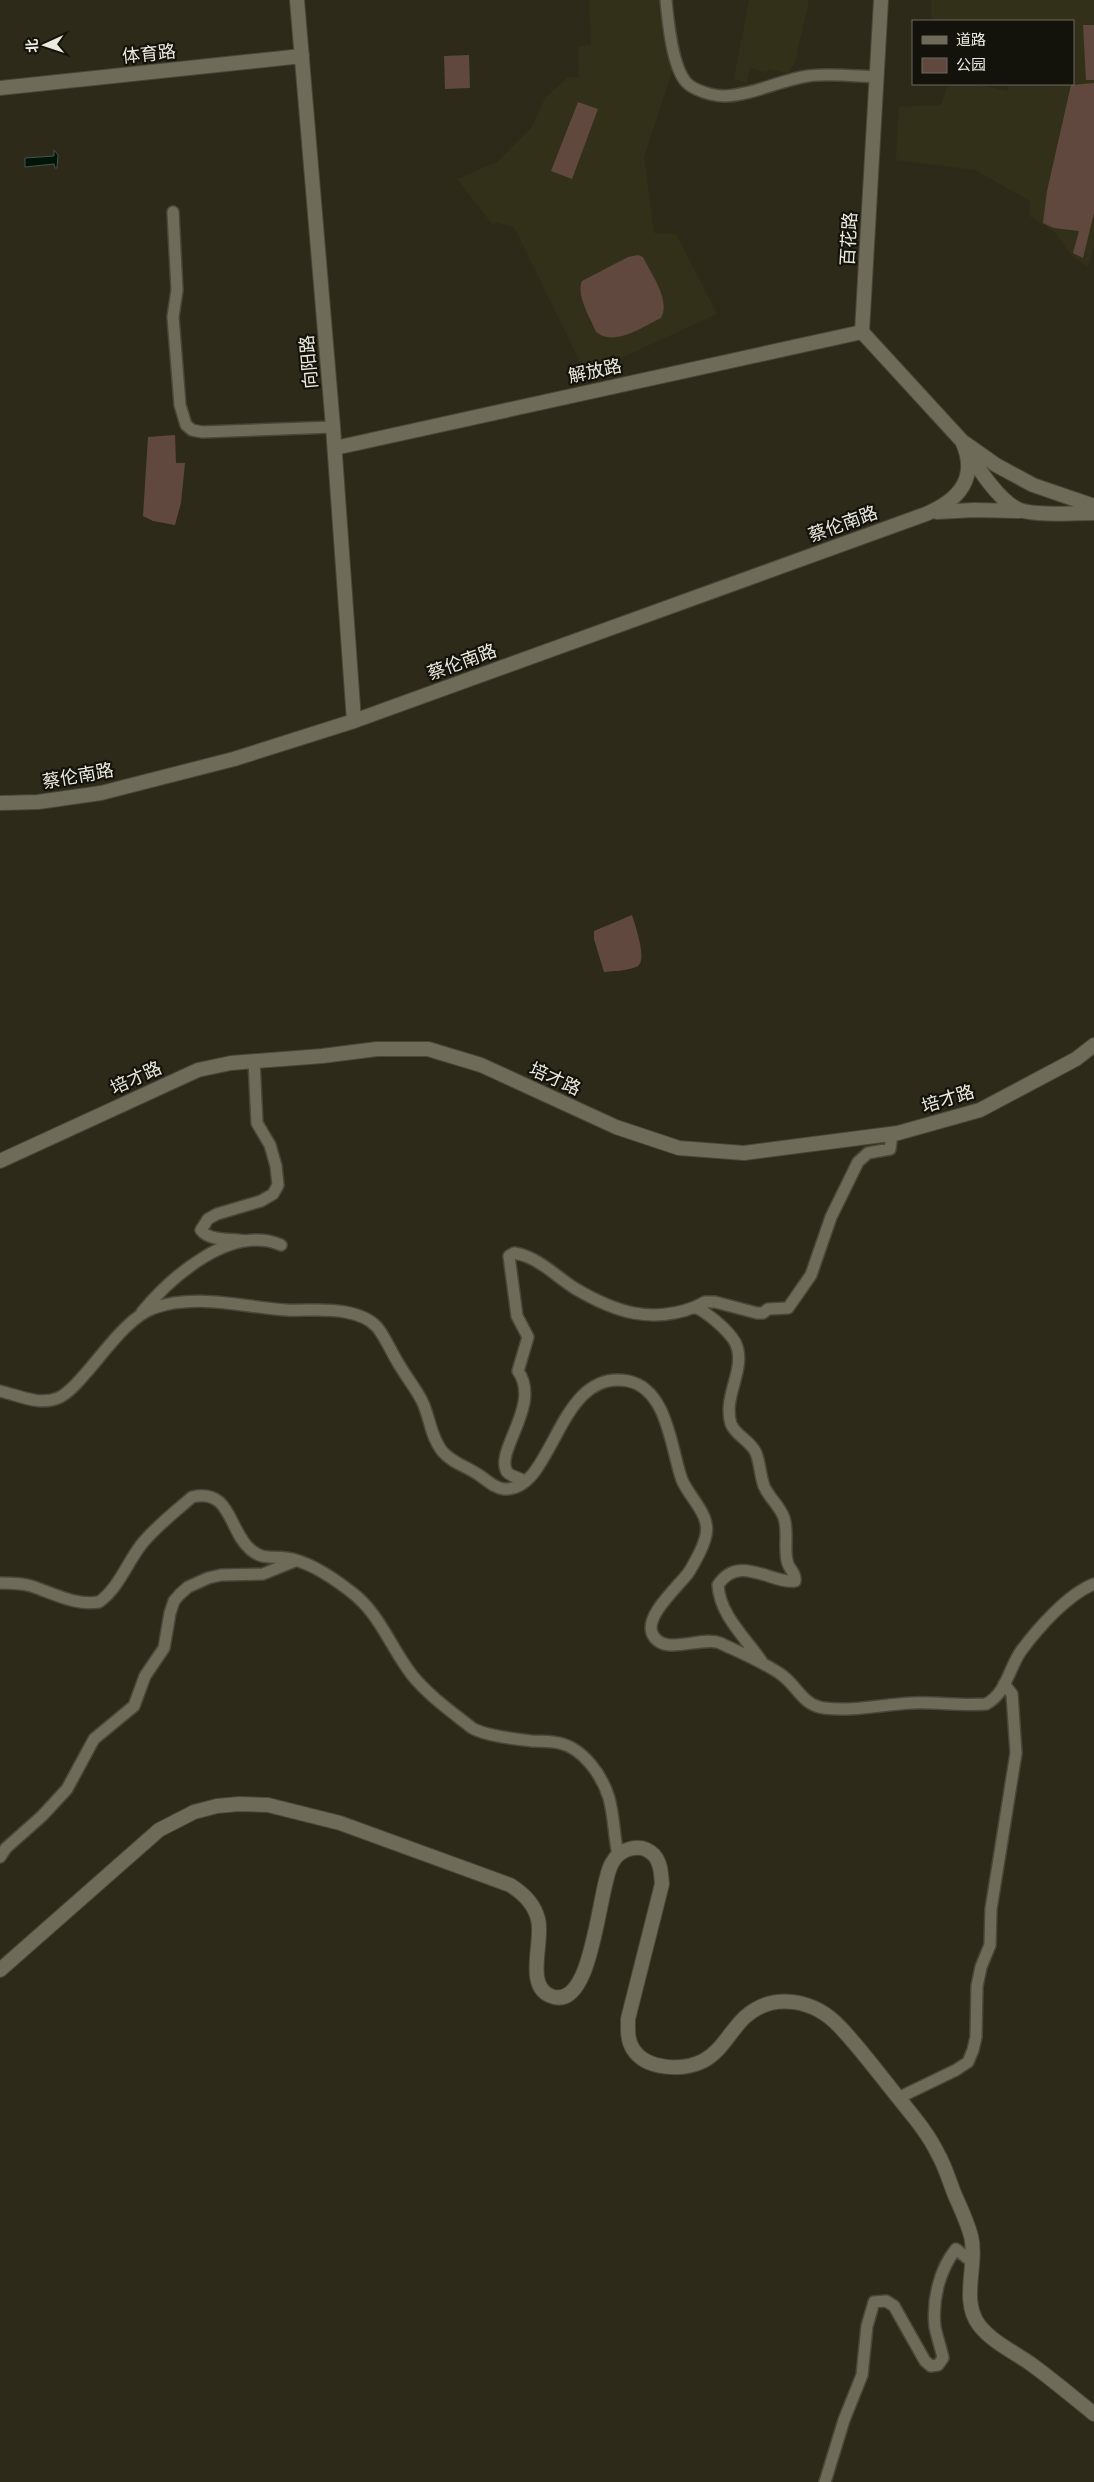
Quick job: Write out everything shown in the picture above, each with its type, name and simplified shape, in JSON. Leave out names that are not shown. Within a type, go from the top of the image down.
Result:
[{"type":"street","name":"向阳路","points":[[297,0],[335,448],[354,721]]},
{"type":"street","points":[[666,0],[668,21],[678,63],[686,82],[708,94],[726,96],[807,76],[833,74],[877,77]]},
{"type":"street","name":"百花路","points":[[862,332],[881,0]]},
{"type":"street","name":"体育路","points":[[0,88],[302,56]]},
{"type":"street","points":[[174,212],[177,290],[172,317],[180,405],[186,425],[192,430],[202,432],[333,428]]},
{"type":"street","points":[[862,332],[962,441],[979,470],[1014,507],[1026,511],[1094,513]]},
{"type":"street","name":"解放路","points":[[335,448],[862,332]]},
{"type":"street","points":[[962,441],[996,465],[1033,484],[1094,506]]},
{"type":"street","name":"蔡伦南路","points":[[0,803],[38,802],[101,793],[234,759],[354,721],[926,514],[947,504],[963,486],[968,463],[962,441]]},
{"type":"street","name":"蔡伦南路","points":[[926,514],[962,510],[1026,511]]},
{"type":"street","name":"培才路","points":[[0,1161],[198,1070],[254,1062],[378,1049],[428,1049],[481,1065],[616,1127],[679,1148],[744,1153],[892,1134],[980,1110],[1076,1059],[1094,1045]]},
{"type":"street","points":[[254,1062],[257,1123],[270,1145],[276,1166],[278,1185],[273,1194],[261,1201],[212,1217],[204,1224],[202,1230],[205,1235],[212,1238],[272,1241],[281,1245]]},
{"type":"street","points":[[524,1481],[508,1474],[505,1468],[524,1403],[526,1387],[518,1371],[528,1337],[517,1316],[509,1256],[514,1253],[523,1254],[550,1270],[576,1289],[629,1313],[640,1316],[670,1316],[709,1302],[757,1314],[763,1313],[768,1309],[788,1308],[811,1275],[831,1217],[858,1162],[868,1153],[890,1149],[892,1134]]},
{"type":"street","points":[[0,1391],[27,1399],[57,1398],[75,1385],[150,1301],[197,1262],[226,1245],[245,1240]]},
{"type":"street","points":[[137,1317],[150,1309],[186,1302],[234,1303],[289,1310],[319,1309],[345,1312],[364,1317],[377,1327],[422,1401],[440,1448],[450,1460],[478,1474],[491,1484],[504,1489],[520,1486],[538,1467],[570,1408],[582,1396],[597,1385],[612,1380],[630,1381],[644,1389],[660,1408],[668,1427],[682,1478],[707,1523],[707,1534],[691,1569],[656,1613],[651,1624],[652,1632],[657,1640],[665,1645],[689,1644],[700,1640],[716,1641],[763,1663],[784,1676],[804,1700],[824,1708],[909,1703],[986,1704],[995,1699],[1022,1650],[1058,1609],[1094,1584]]},
{"type":"street","points":[[695,1307],[727,1332],[735,1343],[738,1364],[729,1399],[730,1421],[733,1429],[756,1452],[764,1486],[784,1518],[788,1564],[796,1576],[795,1580],[789,1582],[759,1572],[747,1571],[727,1575],[718,1585],[720,1601],[725,1612],[763,1663]]},
{"type":"street","points":[[0,1582],[24,1584],[62,1598],[83,1602],[99,1602],[118,1580],[142,1544],[192,1497],[200,1495],[218,1500],[226,1508],[244,1544],[258,1555],[273,1559],[286,1558],[312,1567],[332,1578],[366,1605],[382,1624],[412,1675],[472,1728],[479,1732],[517,1739],[559,1743],[585,1758],[594,1769],[609,1798],[618,1855]]},
{"type":"street","points":[[0,1856],[67,1789],[94,1739],[134,1706],[146,1676],[164,1648],[172,1607],[180,1594],[188,1587],[208,1578],[221,1575],[263,1574],[295,1561]]},
{"type":"street","points":[[898,2098],[956,2070],[968,2062],[973,2050],[976,2037],[977,1986],[981,1967],[990,1945],[991,1909],[1016,1753],[1012,1694],[1004,1684]]},
{"type":"street","points":[[0,1970],[159,1830],[194,1812],[217,1806],[255,1804],[280,1808],[362,1830],[517,1889],[524,1894],[533,1906],[538,1919],[541,1937],[536,1962],[537,1981],[543,1991],[551,1996],[562,1998],[573,1993],[585,1970],[605,1878],[618,1855],[631,1848],[642,1849],[654,1855],[661,1868],[662,1884],[628,2019],[628,2032],[633,2051],[658,2066],[688,2065],[702,2061],[713,2054],[743,2019],[762,2005],[787,2001],[801,2002],[825,2014],[839,2026],[898,2098],[927,2135],[939,2155],[971,2236],[970,2296],[978,2324],[990,2336],[1030,2363],[1094,2414]]},
{"type":"street","points":[[825,2482],[844,2420],[862,2375],[867,2326],[874,2302],[886,2301],[894,2306],[924,2361],[931,2366],[938,2365],[943,2358],[935,2329],[934,2308],[937,2289],[947,2259],[956,2249],[972,2262]]},
{"type":"shaded area","points":[[589,0],[661,0],[677,71],[672,72],[644,157],[654,233],[676,234],[717,314],[586,374],[514,227],[498,223],[492,224],[457,179],[497,162],[532,127],[545,98],[568,77],[579,77],[578,46],[591,45]]},
{"type":"shaded area","points":[[749,0],[809,0],[795,62],[788,73],[768,69],[767,72],[750,68],[747,83],[734,79]]},
{"type":"shaded area","points":[[931,0],[1094,0],[1094,248],[1088,267],[1071,255],[1056,233],[1029,216],[1030,201],[975,170],[896,160],[899,107],[941,105],[948,85],[980,85],[1008,91],[1008,85],[1074,85],[1074,20],[932,20]]},
{"type":"shaded area","points":[[54,150],[58,155],[57,168],[55,168],[54,164],[25,167],[25,158],[54,156]]},
{"type":"green space","points":[[1083,25],[1094,25],[1094,80],[1086,80]]},
{"type":"green space","points":[[469,55],[470,88],[445,89],[444,56]]},
{"type":"green space","points":[[1094,83],[1094,213],[1083,258],[1073,253],[1079,231],[1054,228],[1043,223],[1047,191],[1071,85]]},
{"type":"green space","points":[[578,102],[598,109],[572,179],[551,171]]},
{"type":"green space","points":[[638,255],[643,257],[662,295],[664,303],[661,318],[620,337],[603,336],[596,332],[584,306],[581,293],[582,281],[628,257]]},
{"type":"green space","points":[[175,435],[176,463],[185,463],[181,503],[175,525],[153,521],[143,516],[148,437]]},
{"type":"green space","points":[[632,915],[640,943],[640,964],[636,967],[620,971],[604,972],[594,939],[594,931]]}]
